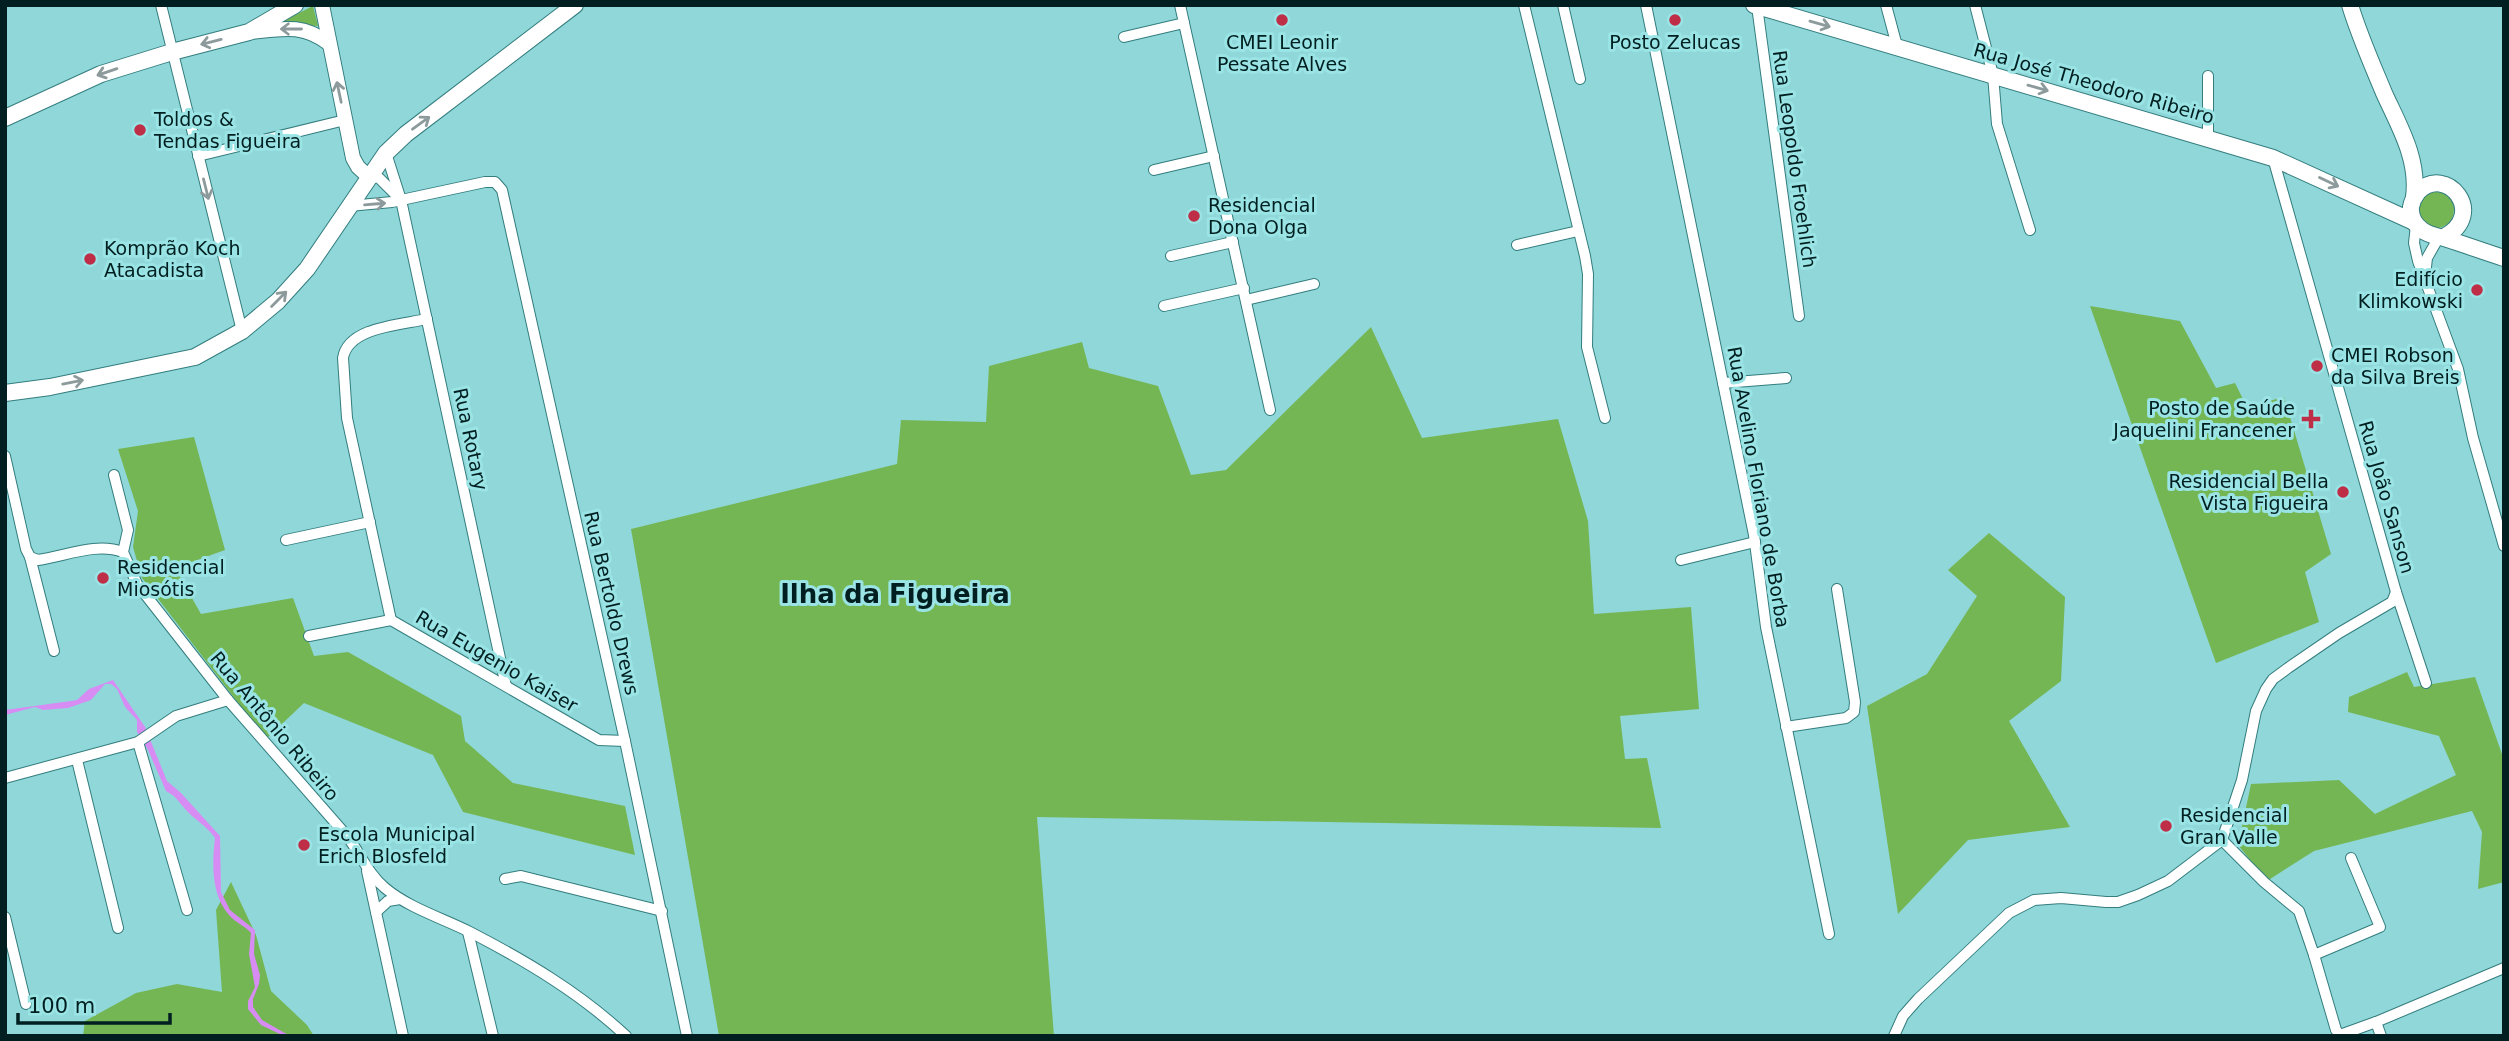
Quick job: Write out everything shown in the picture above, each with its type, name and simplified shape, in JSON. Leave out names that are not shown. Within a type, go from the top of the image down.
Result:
[{"type":"main road","points":[[5,118],[101,74],[249,32],[295,5]]},
{"type":"main road","points":[[5,393],[50,387],[194,357],[242,331],[278,301],[307,269],[386,153],[406,134],[575,5]]},
{"type":"main road","points":[[2350,5],[2367,53],[2410,150],[2415,174],[2411,208],[2415,224],[2425,233],[2504,258]]},
{"type":"main road","name":"Rua José Theodoro Ribeiro","points":[[1756,6],[2273,158],[2415,224]]},
{"type":"main road","points":[[2410,150],[2429,173],[2456,192],[2463,209],[2457,228],[2442,237]]},
{"type":"main road","points":[[2414,197],[2422,188],[2444,185]]},
{"type":"street","points":[[161,5],[242,331]]},
{"type":"street","points":[[322,5],[353,158],[369,177],[379,178],[401,200]]},
{"type":"street","points":[[1180,5],[1270,410]]},
{"type":"street","points":[[1524,5],[1588,274],[1587,347],[1605,418]]},
{"type":"street","points":[[1563,5],[1580,79]]},
{"type":"street","name":"Rua Avelino Floriano de Borba","points":[[1646,5],[1755,542],[1762,604],[1829,934]]},
{"type":"street","points":[[1886,5],[1897,46]]},
{"type":"street","points":[[1975,5],[1993,75],[1997,124],[2030,230]]},
{"type":"street","name":"Rua Leopoldo Froehlich","points":[[1756,6],[1799,316]]},
{"type":"street","points":[[1124,37],[1184,23]]},
{"type":"street","points":[[249,32],[299,28],[328,43]]},
{"type":"street","points":[[2208,76],[2208,139]]},
{"type":"street","points":[[198,156],[345,120]]},
{"type":"street","name":"Rua Rotary","points":[[386,153],[401,200],[506,685]]},
{"type":"street","points":[[1154,170],[1214,156]]},
{"type":"street","name":"Rua João Sanson","points":[[2273,158],[2396,593],[2426,683]]},
{"type":"street","name":"Rua Bertoldo Drews","points":[[401,200],[485,182],[495,182],[502,190],[625,741],[687,1036]]},
{"type":"street","points":[[349,206],[401,200]]},
{"type":"street","points":[[2415,224],[2414,243],[2458,369],[2473,438],[2504,546]]},
{"type":"street","points":[[1517,246],[1578,231]]},
{"type":"street","points":[[2426,283],[2426,263],[2442,237]]},
{"type":"street","points":[[1171,256],[1233,242]]},
{"type":"street","points":[[1164,306],[1314,284]]},
{"type":"street","points":[[391,620],[344,402],[344,349],[359,334],[427,319]]},
{"type":"street","points":[[1723,383],[1786,379]]},
{"type":"street","points":[[5,456],[26,549],[54,652]]},
{"type":"street","name":"Rua Antônio Ribeiro","points":[[114,475],[128,530],[123,552],[137,584],[228,700],[347,836],[366,868],[382,886],[400,899],[468,932],[542,973],[596,1008],[626,1036]]},
{"type":"street","points":[[286,540],[370,522]]},
{"type":"street","points":[[1681,560],[1755,542]]},
{"type":"street","points":[[30,557],[38,560],[97,548],[113,548],[123,552]]},
{"type":"street","points":[[1786,727],[1846,718],[1854,712],[1855,702],[1837,589]]},
{"type":"street","points":[[1894,1036],[1903,1016],[2009,913],[2034,900],[2061,898],[2118,902],[2168,881],[2222,839],[2242,780],[2256,711],[2273,679],[2339,633],[2392,603],[2396,593]]},
{"type":"street","name":"Rua Eugenio Kaiser","points":[[309,636],[391,620],[599,740],[625,741]]},
{"type":"street","points":[[5,778],[138,743],[176,716],[228,700]]},
{"type":"street","points":[[138,743],[187,909]]},
{"type":"street","points":[[77,760],[118,928]]},
{"type":"street","points":[[2222,839],[2264,882],[2299,911],[2336,1030],[2340,1035],[2504,968]]},
{"type":"street","points":[[2314,955],[2381,927],[2351,858]]},
{"type":"street","points":[[366,868],[404,1036]]},
{"type":"street","points":[[505,879],[522,876],[662,911]]},
{"type":"street","points":[[376,912],[388,901],[400,899]]},
{"type":"street","points":[[5,917],[26,1004]]},
{"type":"street","points":[[468,932],[493,1036]]},
{"type":"street","points":[[2376,1022],[2381,1036]]},
{"type":"green space","points":[[313,6],[318,26],[284,24],[283,21]]},
{"type":"green space","points":[[2436,192],[2449,197],[2454,210],[2449,223],[2436,228],[2423,223],[2418,210],[2423,197]]},
{"type":"green space","points":[[2090,306],[2180,321],[2216,388],[2235,383],[2247,407],[2284,397],[2331,554],[2305,572],[2319,622],[2216,663]]},
{"type":"green space","points":[[1371,327],[1422,438],[1558,419],[1588,521],[1594,614],[1691,607],[1699,709],[1620,716],[1625,759],[1647,758],[1661,828],[1037,817],[1054,1036],[719,1036],[631,529],[897,464],[901,420],[986,422],[989,366],[1082,342],[1089,368],[1158,386],[1191,475],[1226,470]]},
{"type":"green space","points":[[194,437],[225,550],[175,568],[201,614],[293,598],[314,656],[348,652],[461,716],[465,741],[513,783],[625,806],[635,855],[463,812],[433,755],[304,703],[266,739],[142,578],[133,547],[138,511],[118,449]]},
{"type":"green space","points":[[1989,533],[2065,597],[2061,681],[2009,721],[2070,827],[1968,840],[1898,914],[1867,706],[1927,674],[1977,596],[1948,570]]},
{"type":"green space","points":[[2407,672],[2414,687],[2475,677],[2504,760],[2504,882],[2478,889],[2482,832],[2472,811],[2314,851],[2267,881],[2238,845],[2251,784],[2339,780],[2375,814],[2456,775],[2439,736],[2348,712],[2349,697]]},
{"type":"green space","points":[[231,882],[256,935],[271,991],[307,1025],[314,1036],[83,1036],[85,1021],[136,993],[177,984],[222,992],[216,910]]},
{"type":"shaded area","points":[[113,680],[145,727],[167,781],[220,836],[221,892],[230,910],[255,930],[254,954],[260,975],[253,1007],[262,1020],[290,1036],[284,1036],[261,1025],[248,1009],[248,1001],[255,987],[249,954],[251,933],[229,915],[219,898],[213,869],[215,838],[166,791],[137,732],[137,720],[125,707],[117,689],[111,684],[105,684],[91,700],[68,708],[43,710],[35,707],[5,715],[5,710],[77,700],[89,689]]},
{"type":"place","name":"CMEI Leonir Pessate Alves","points":[[1282,20]]},
{"type":"place","name":"Posto Zelucas","points":[[1675,20]]},
{"type":"place","name":"Toldos & Tendas Figueira","points":[[140,130]]},
{"type":"place","name":"Residencial Dona Olga","points":[[1194,216]]},
{"type":"place","name":"Komprão Koch Atacadista","points":[[90,259]]},
{"type":"place","name":"Edifício Klimkowski","points":[[2477,290]]},
{"type":"place","name":"CMEI Robson da Silva Breis","points":[[2317,366]]},
{"type":"place","name":"Posto de Saúde Jaquelini Francener","points":[[2311,419]]},
{"type":"place","name":"Residencial Bella Vista Figueira","points":[[2343,492]]},
{"type":"place","name":"Residencial Miosótis","points":[[103,578]]},
{"type":"place","name":"Residencial Gran Valle","points":[[2166,826]]},
{"type":"place","name":"Escola Municipal Erich Blosfeld","points":[[304,845]]},
{"type":"district","name":"Ilha da Figueira","points":[[895,594]]}]
